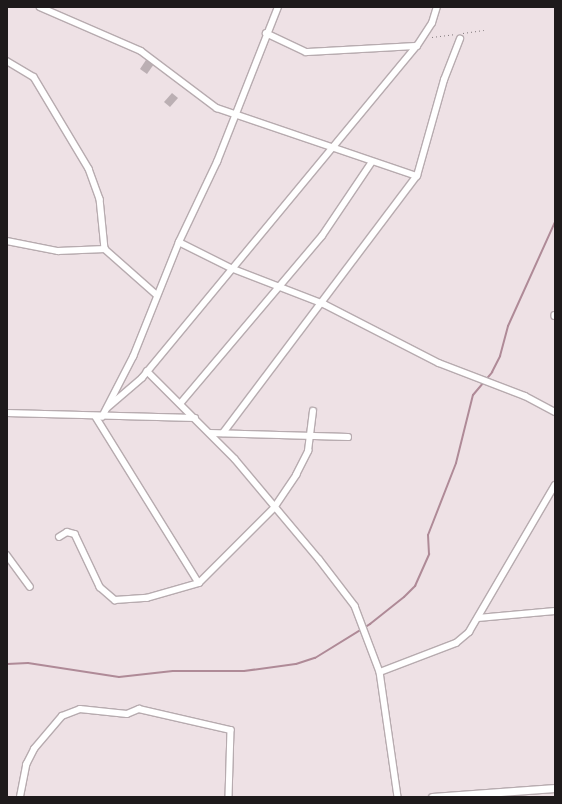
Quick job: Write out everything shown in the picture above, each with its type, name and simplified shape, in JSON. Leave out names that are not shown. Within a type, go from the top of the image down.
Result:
[{"type":"street","points":[[40,7],[141,51],[204,100],[234,116],[330,149],[417,176]]},
{"type":"street","points":[[107,408],[132,357],[179,242],[217,162],[266,33],[278,7]]},
{"type":"street","points":[[99,417],[107,408],[133,388],[231,268],[417,46],[423,38],[437,7]]},
{"type":"street","points":[[266,33],[306,52],[417,46]]},
{"type":"street","points":[[223,433],[324,304],[417,176],[444,80],[460,39]]},
{"type":"street","points":[[7,62],[34,77],[89,169],[100,199],[105,249],[157,295]]},
{"type":"street","points":[[180,404],[329,226],[372,162]]},
{"type":"street","points":[[7,241],[58,251],[105,249]]},
{"type":"street","points":[[179,242],[231,268],[324,304],[439,363],[493,383],[555,412]]},
{"type":"street","points":[[147,371],[210,433],[340,585],[362,621],[380,672],[398,797]]},
{"type":"street","points":[[59,537],[67,532],[75,534],[100,587],[115,600],[146,598],[199,583],[274,508],[303,465],[310,435],[313,411]]},
{"type":"street","points":[[7,413],[99,417],[195,418]]},
{"type":"street","points":[[99,417],[199,583]]},
{"type":"street","points":[[210,433],[348,437]]},
{"type":"street","points":[[380,672],[456,643],[478,618],[555,485]]},
{"type":"street","points":[[7,555],[30,587]]},
{"type":"street","points":[[478,618],[555,611]]},
{"type":"street","points":[[20,797],[26,765],[34,749],[62,716],[80,709],[126,714],[139,709],[231,730],[230,797]]},
{"type":"street","points":[[432,797],[518,794],[555,788]]},
{"type":"path","points":[[423,38],[484,30]]},
{"type":"building","points":[[146,60],[154,64],[147,74],[140,69]]},
{"type":"building","points":[[172,93],[178,98],[170,107],[164,102]]},
{"type":"waterway","points":[[7,664],[28,663],[119,677],[173,671],[244,671],[296,664],[315,658],[370,624],[404,597],[415,586],[429,554],[428,535],[456,463],[473,395],[492,372],[500,356],[508,326],[555,222]]}]
